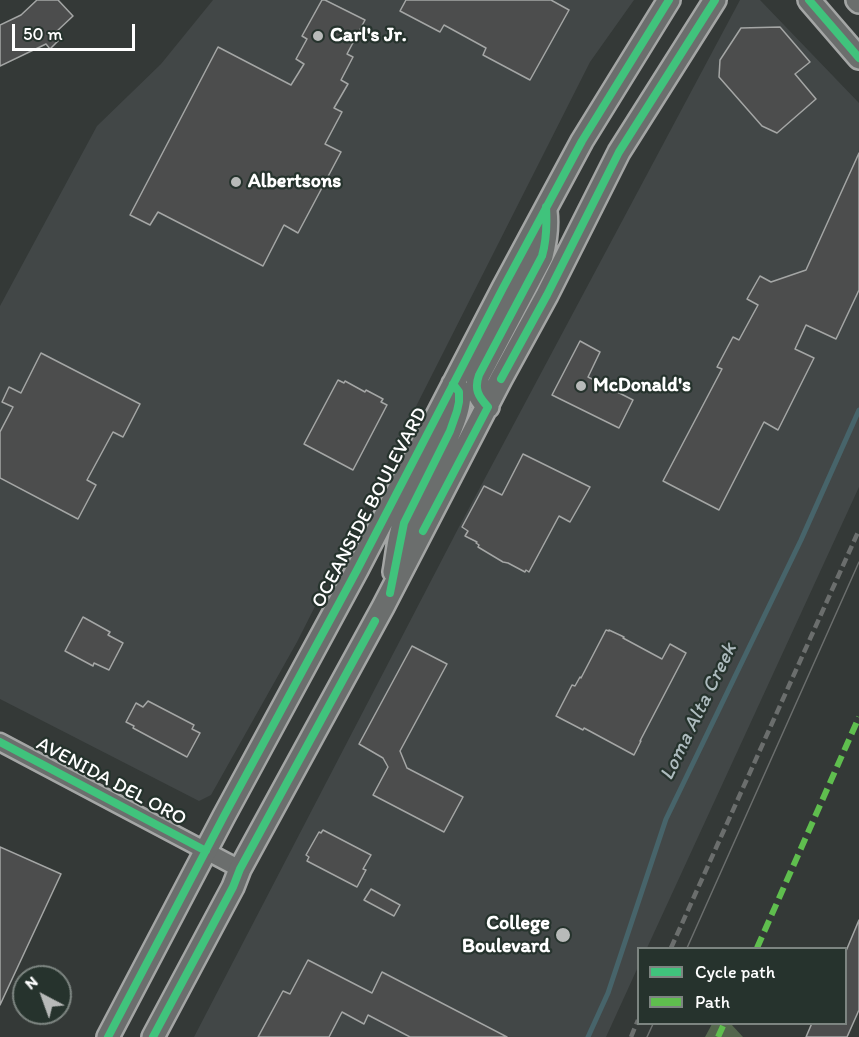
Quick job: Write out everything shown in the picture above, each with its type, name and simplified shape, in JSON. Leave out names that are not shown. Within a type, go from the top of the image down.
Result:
[{"type":"main road","name":"OCEANSIDE BOULEVARD","points":[[108,1037],[357,570],[546,207],[582,141],[669,0]]},
{"type":"main road","points":[[153,1037],[233,887],[240,869],[390,593],[547,295],[619,152],[714,0]]},
{"type":"main road","points":[[809,0],[859,58]]},
{"type":"main road","points":[[488,407],[477,391],[476,383],[542,256],[548,224],[546,207]]},
{"type":"main road","points":[[390,593],[404,523],[450,431],[459,402],[459,392],[453,384]]},
{"type":"street","name":"AVENIDA DEL ORO","points":[[0,742],[240,869]]},
{"type":"shaded area","points":[[213,0],[634,0],[590,62],[297,642],[211,795],[199,801],[0,699],[0,306],[97,126],[161,64]]},
{"type":"shaded area","points":[[740,0],[760,0],[859,103],[859,487],[647,947],[637,947],[637,969],[606,1037],[194,1037],[460,525]]},
{"type":"green space","points":[[711,1025],[732,1025],[743,1037],[705,1037]]},
{"type":"building","points":[[37,0],[58,0],[73,16],[56,32],[61,38],[50,49],[46,44],[0,66],[0,25],[21,15]]},
{"type":"building","name":"Albertsons","points":[[322,0],[365,20],[347,54],[353,57],[341,80],[348,84],[334,108],[342,112],[325,144],[341,152],[298,233],[284,225],[263,266],[158,212],[150,225],[130,215],[218,47],[291,85],[304,64],[296,59],[307,39],[302,36]]},
{"type":"building","points":[[406,0],[551,0],[569,10],[530,80],[483,55],[486,48],[444,25],[440,32],[400,11]]},
{"type":"building","points":[[780,27],[810,62],[795,74],[816,99],[777,133],[762,126],[719,77],[720,60],[741,28]]},
{"type":"building","points":[[859,153],[859,290],[836,339],[806,325],[795,349],[814,358],[778,430],[764,422],[719,510],[663,481],[722,369],[717,367],[733,337],[739,340],[758,305],[747,299],[760,276],[771,282],[806,270]]},
{"type":"building","name":"McDonald's","points":[[580,341],[600,352],[588,377],[633,400],[619,428],[552,395]]},
{"type":"building","points":[[41,353],[140,404],[123,437],[113,432],[87,480],[96,485],[78,519],[0,478],[0,432],[13,407],[2,402],[9,387],[21,393]]},
{"type":"building","points":[[338,380],[344,383],[345,381],[365,392],[366,390],[383,399],[381,402],[387,405],[353,470],[304,444]]},
{"type":"building","points":[[523,454],[590,487],[570,522],[559,516],[529,572],[503,562],[478,547],[477,542],[465,536],[468,531],[462,527],[484,486],[502,495]]},
{"type":"building","points":[[83,617],[110,632],[108,635],[123,643],[109,670],[94,663],[93,666],[65,651]]},
{"type":"building","points":[[606,630],[624,637],[662,659],[670,644],[686,653],[634,755],[556,716],[572,685],[575,686],[581,678]]},
{"type":"building","points":[[412,646],[447,664],[400,751],[407,768],[463,797],[444,832],[373,795],[388,767],[383,758],[359,744]]},
{"type":"building","points":[[148,701],[194,725],[192,729],[200,733],[187,757],[126,722],[136,703],[143,707]]},
{"type":"building","points":[[323,830],[371,855],[357,887],[307,861],[309,857],[306,855],[319,832]]},
{"type":"building","points":[[0,847],[61,874],[19,965],[12,965],[12,979],[0,1005]]},
{"type":"building","points":[[371,889],[400,905],[394,916],[364,900]]},
{"type":"building","points":[[859,920],[859,1010],[847,1037],[806,1037],[811,1025],[847,1025],[847,949]]},
{"type":"building","points":[[308,960],[372,993],[382,972],[507,1037],[410,1037],[368,1015],[364,1024],[342,1012],[329,1037],[258,1037],[283,991],[290,994]]},
{"type":"waterway","name":"Loma Alta Creek","points":[[588,1037],[608,993],[666,819],[801,540],[859,410]]},
{"type":"tram line","points":[[687,947],[859,562]]},
{"type":"tram line","points":[[647,1037],[653,1025]]},
{"type":"railway","points":[[671,947],[859,530]]},
{"type":"railway","points":[[631,1037],[637,1022]]},
{"type":"marked path","points":[[757,947],[859,717]]},
{"type":"marked path","points":[[718,1037],[724,1025]]},
{"type":"cycle path","points":[[108,1037],[582,141],[669,0]]},
{"type":"cycle path","points":[[501,379],[547,295],[619,152],[715,0]]},
{"type":"cycle path","points":[[809,0],[859,58]]},
{"type":"cycle path","points":[[423,531],[488,407],[478,392],[479,375],[542,256],[545,244],[546,207]]},
{"type":"cycle path","points":[[390,593],[404,523],[450,431],[457,411],[459,392],[453,384]]},
{"type":"cycle path","points":[[153,1037],[233,887],[240,869],[375,621]]},
{"type":"cycle path","points":[[0,742],[206,851]]},
{"type":"place","name":"Carl's Jr.","points":[[318,36]]},
{"type":"place","name":"Albertsons","points":[[236,182]]},
{"type":"place","name":"McDonald's","points":[[581,386]]},
{"type":"place","name":"College Boulevard","points":[[563,935]]}]
